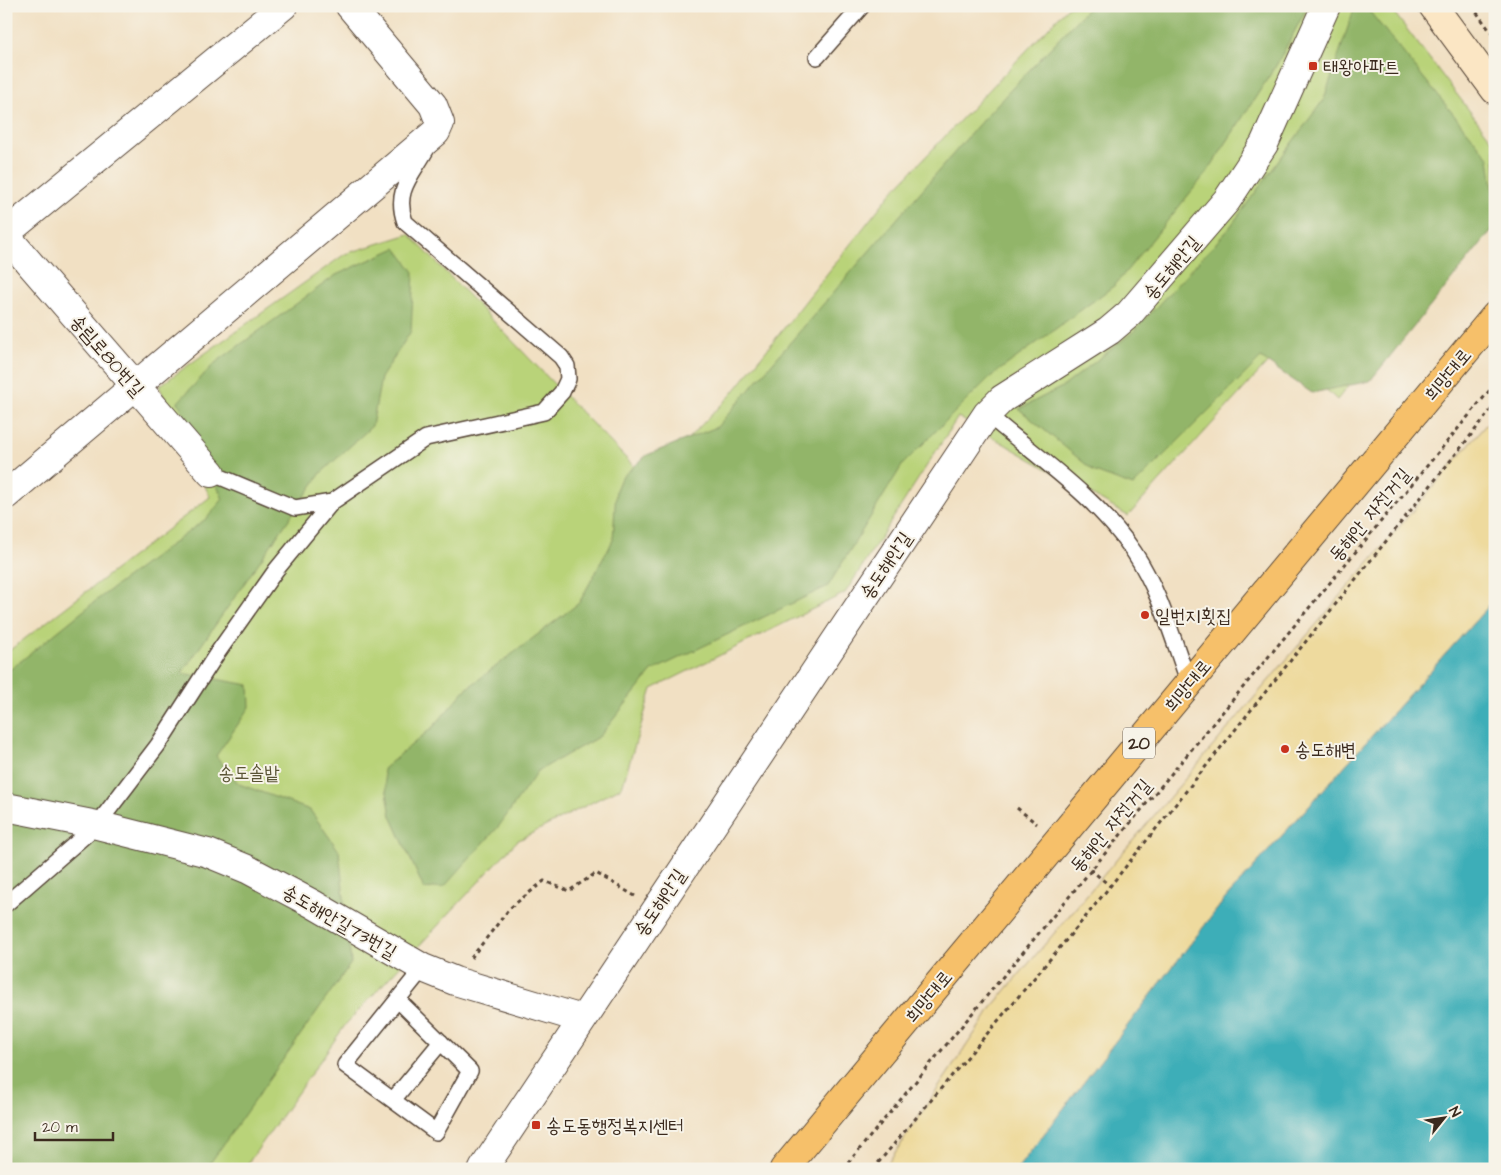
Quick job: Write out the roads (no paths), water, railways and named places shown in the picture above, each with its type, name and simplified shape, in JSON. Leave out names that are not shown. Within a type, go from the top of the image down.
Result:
[{"type":"main road","name":"희망대로","points":[[784,1169],[1495,316]]},
{"type":"street","points":[[6,234],[283,6]]},
{"type":"street","points":[[6,495],[436,132],[440,123],[433,105],[350,6]]},
{"type":"street","name":"송도해안길","points":[[483,1169],[655,908],[987,414],[1002,398],[1109,331],[1129,314],[1226,200],[1264,144],[1326,6]]},
{"type":"street","points":[[1433,6],[1495,90]]},
{"type":"street","name":"송림로80번길","points":[[6,234],[211,473]]},
{"type":"street","name":"송도해안길73번길","points":[[6,807],[97,824],[208,852],[247,869],[313,904],[423,968],[455,981],[582,1019]]},
{"type":"lane","points":[[817,57],[862,6]]},
{"type":"lane","points":[[6,904],[97,824],[158,745],[216,655],[271,578],[332,502],[426,438],[544,412],[562,392],[568,379],[568,366],[562,357],[405,222],[400,208],[401,194],[436,132]]},
{"type":"lane","points":[[987,414],[1098,508],[1118,531],[1150,579],[1189,683]]},
{"type":"lane","points":[[211,473],[295,508],[332,502]]},
{"type":"lane","points":[[398,1000],[470,1071],[436,1132],[345,1065],[423,968]]},
{"type":"lane","points":[[393,1100],[441,1042]]},
{"type":"water","points":[[1495,599],[1495,1169],[1017,1169],[1225,899]]},
{"type":"place","name":"태왕아파트","points":[[1313,66]]},
{"type":"place","name":"일번지횟집","points":[[1145,615]]},
{"type":"place","name":"송도해변","points":[[1285,749]]},
{"type":"place","name":"송도동행정복지센터","points":[[536,1125]]},
{"type":"park label","name":"송도솔밭","points":[[249,772]]}]
